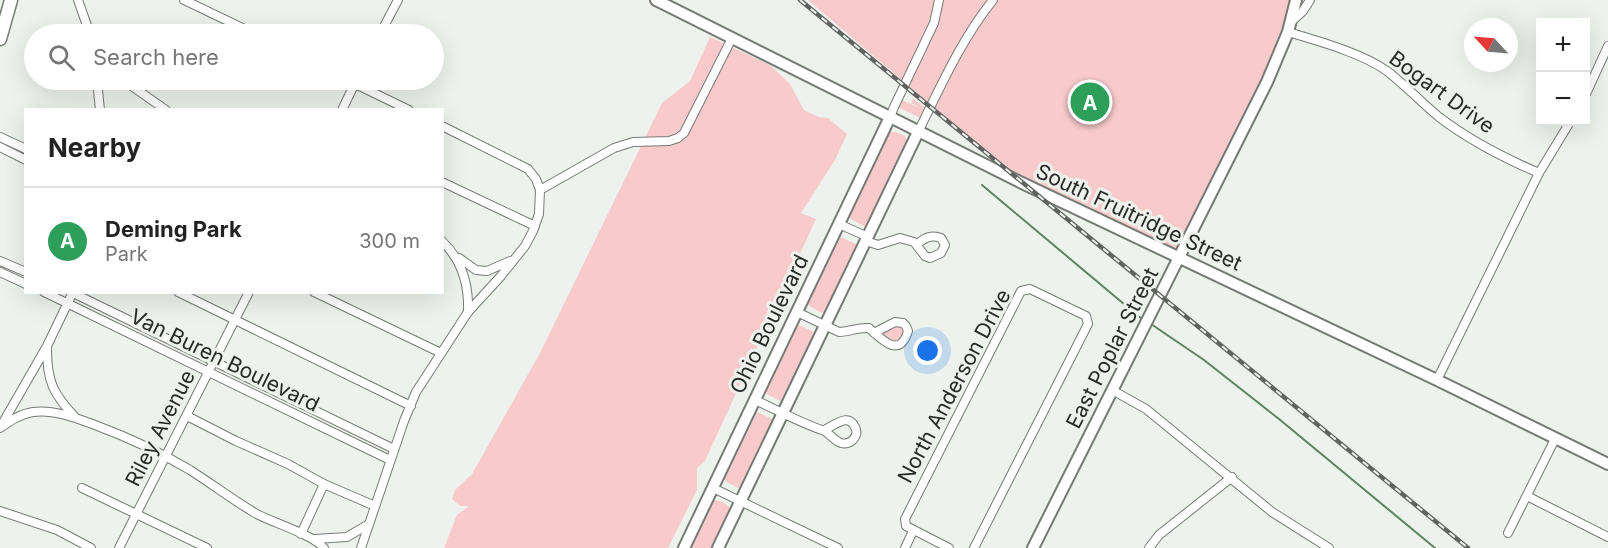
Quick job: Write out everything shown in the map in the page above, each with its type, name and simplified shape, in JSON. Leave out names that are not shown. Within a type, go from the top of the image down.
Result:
[{"type":"main road","points":[[0,39],[11,0]]},
{"type":"main road","name":"South Fruitridge Street","points":[[656,0],[1022,183],[1437,380],[1608,464]]},
{"type":"main road","name":"East Poplar Street","points":[[1033,548],[1267,82],[1290,27],[1296,0]]},
{"type":"main road","name":"Ohio Boulevard","points":[[684,548],[890,117]]},
{"type":"main road","points":[[718,548],[918,132]]},
{"type":"street","points":[[78,0],[86,24]]},
{"type":"street","points":[[184,0],[234,24]]},
{"type":"street","points":[[385,24],[398,0]]},
{"type":"street","points":[[890,117],[934,23],[939,0]]},
{"type":"street","points":[[918,132],[963,42],[993,0]]},
{"type":"street","points":[[1290,27],[1310,0]]},
{"type":"street","name":"Bogart Drive","points":[[1290,27],[1378,66],[1439,117],[1504,158],[1539,173]]},
{"type":"street","points":[[540,190],[614,148],[633,142],[660,142],[678,138],[684,133],[732,38]]},
{"type":"street","points":[[1590,85],[1608,46]]},
{"type":"street","points":[[99,90],[100,108]]},
{"type":"street","points":[[137,90],[163,108]]},
{"type":"street","points":[[343,108],[350,90]]},
{"type":"street","points":[[370,90],[405,108]]},
{"type":"street","points":[[1437,380],[1539,173],[1568,126]]},
{"type":"street","points":[[361,548],[390,460],[416,393],[468,312],[525,246],[539,214],[540,190],[536,179],[528,169],[444,127]]},
{"type":"street","points":[[0,137],[24,148]]},
{"type":"street","points":[[0,147],[24,159]]},
{"type":"street","points":[[444,183],[535,226]]},
{"type":"street","points":[[839,224],[878,244],[900,238],[917,244]]},
{"type":"street","points":[[444,243],[458,258],[476,270],[487,271],[513,260]]},
{"type":"street","points":[[458,258],[465,278],[468,312]]},
{"type":"street","points":[[0,261],[24,271]]},
{"type":"street","points":[[0,272],[24,283]]},
{"type":"street","name":"North Anderson Drive","points":[[905,548],[913,531],[906,526],[905,519],[1021,291],[1030,289],[1086,316],[1088,324],[974,548]]},
{"type":"street","name":"Van Buren Boulevard","points":[[48,294],[390,460]]},
{"type":"street","points":[[0,428],[47,346],[72,294]]},
{"type":"street","points":[[74,294],[394,449]]},
{"type":"street","points":[[182,294],[411,406]]},
{"type":"street","name":"Riley Avenue","points":[[119,548],[248,294]]},
{"type":"street","points":[[318,294],[441,353]]},
{"type":"street","points":[[797,312],[839,332],[863,327],[874,333]]},
{"type":"street","points":[[47,346],[49,380],[59,398],[75,417]]},
{"type":"street","points":[[1112,390],[1146,409],[1272,512],[1329,548]]},
{"type":"street","points":[[754,400],[806,425],[824,430]]},
{"type":"street","points":[[0,428],[29,412],[42,411],[75,417],[117,433],[165,457],[255,512],[301,534],[315,539],[347,537],[369,524]]},
{"type":"street","points":[[187,416],[288,464],[324,484],[375,506]]},
{"type":"street","points":[[1508,533],[1555,439]]},
{"type":"street","points":[[1149,548],[1159,535],[1232,477]]},
{"type":"street","points":[[301,534],[324,484]]},
{"type":"street","points":[[82,488],[207,548]]},
{"type":"street","points":[[713,488],[838,548]]},
{"type":"street","points":[[1527,496],[1608,537]]},
{"type":"street","points":[[0,511],[57,530],[91,548]]},
{"type":"street","points":[[913,531],[950,548]]},
{"type":"street","points":[[315,539],[324,548]]},
{"type":"shaded area","points":[[808,0],[1296,0],[1292,21],[1180,257],[1022,183]]},
{"type":"shaded area","points":[[710,37],[770,65],[790,84],[804,110],[818,117],[828,118],[847,134],[835,160],[801,213],[816,219],[705,461],[697,468],[697,490],[668,548],[444,548],[457,515],[469,506],[460,506],[452,499],[455,490],[472,474],[540,353],[662,103],[690,81]]},
{"type":"shaded area","points":[[900,99],[922,109],[911,103],[914,99],[926,109],[923,116],[920,118],[898,107]]},
{"type":"shaded area","points":[[890,132],[905,136],[908,143],[869,224],[864,226],[851,219],[849,214]]},
{"type":"shaded area","points":[[841,237],[856,244],[857,249],[827,311],[822,313],[809,306],[807,301],[836,241]]},
{"type":"shaded area","points":[[799,325],[814,332],[815,337],[785,399],[780,401],[767,394],[765,389],[794,329]]},
{"type":"shaded area","points":[[895,326],[904,330],[899,340],[894,341],[884,335],[884,332]]},
{"type":"shaded area","points":[[757,412],[772,419],[773,424],[743,486],[738,488],[725,481],[723,476],[754,413]]},
{"type":"shaded area","points":[[713,500],[724,503],[732,511],[714,548],[689,548]]},
{"type":"waterway","points":[[982,185],[1143,320]]},
{"type":"waterway","points":[[1151,324],[1204,360],[1279,419],[1435,548]]},
{"type":"railway","points":[[800,0],[1468,548]]},
{"type":"place","name":"Deming Park","points":[[1090,102]]}]
